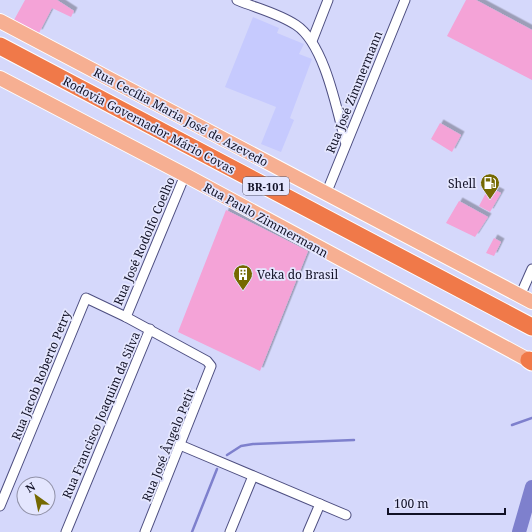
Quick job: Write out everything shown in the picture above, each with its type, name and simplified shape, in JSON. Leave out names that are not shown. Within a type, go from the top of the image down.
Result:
[{"type":"highway","name":"Rodovia Governador Mário Covas","points":[[0,46],[532,327]]},
{"type":"highway","name":"Rodovia Governador Mário Covas","points":[[0,58],[532,340]]},
{"type":"main road","name":"Rua Cecília Maria José de Azevedo","points":[[0,21],[526,299]]},
{"type":"main road","name":"Rua Paulo Zimmermann","points":[[0,78],[185,175],[531,362]]},
{"type":"street","points":[[312,41],[328,0]]},
{"type":"street","name":"Rua José Zimmermann","points":[[326,194],[405,0]]},
{"type":"street","points":[[241,1],[289,21],[302,29],[312,41],[326,73],[346,144]]},
{"type":"street","name":"Rua José Rodolfo Coelho","points":[[126,317],[185,175]]},
{"type":"street","points":[[526,299],[532,269]]},
{"type":"street","name":"Rua Jacob Roberto Petry","points":[[0,506],[86,298],[126,317]]},
{"type":"street","points":[[126,317],[150,330]]},
{"type":"street","name":"Rua José Ângelo Petit","points":[[145,532],[211,366],[207,361],[150,330]]},
{"type":"street","name":"Rua Francisco Joaquim da Silva","points":[[66,532],[150,330]]},
{"type":"street","points":[[180,446],[346,515]]},
{"type":"street","points":[[230,532],[253,476]]},
{"type":"street","points":[[308,532],[320,504]]},
{"type":"shaded area","points":[[253,17],[279,28],[277,33],[304,44],[299,54],[312,59],[290,118],[294,120],[281,152],[261,144],[276,107],[225,87]]},
{"type":"building","points":[[25,0],[57,0],[74,11],[71,17],[52,8],[39,33],[14,20]]},
{"type":"building","points":[[466,0],[476,0],[532,30],[532,80],[447,36]]},
{"type":"building","points":[[440,123],[461,135],[452,152],[431,139]]},
{"type":"building","name":"Shell","points":[[489,187],[501,193],[490,212],[479,206]]},
{"type":"building","points":[[459,201],[488,217],[475,237],[446,223]]},
{"type":"building","name":"Veka do Brasil","points":[[226,210],[308,251],[260,371],[178,332]]},
{"type":"building","points":[[494,238],[501,242],[494,256],[486,253]]},
{"type":"waterway","points":[[512,425],[532,418]]},
{"type":"waterway","points":[[227,455],[241,446],[253,444],[354,440]]},
{"type":"waterway","points":[[192,532],[217,469]]},
{"type":"waterway","points":[[519,532],[532,487]]},
{"type":"place","name":"Shell","points":[[490,200]]},
{"type":"place","name":"Veka do Brasil","points":[[243,291]]}]
